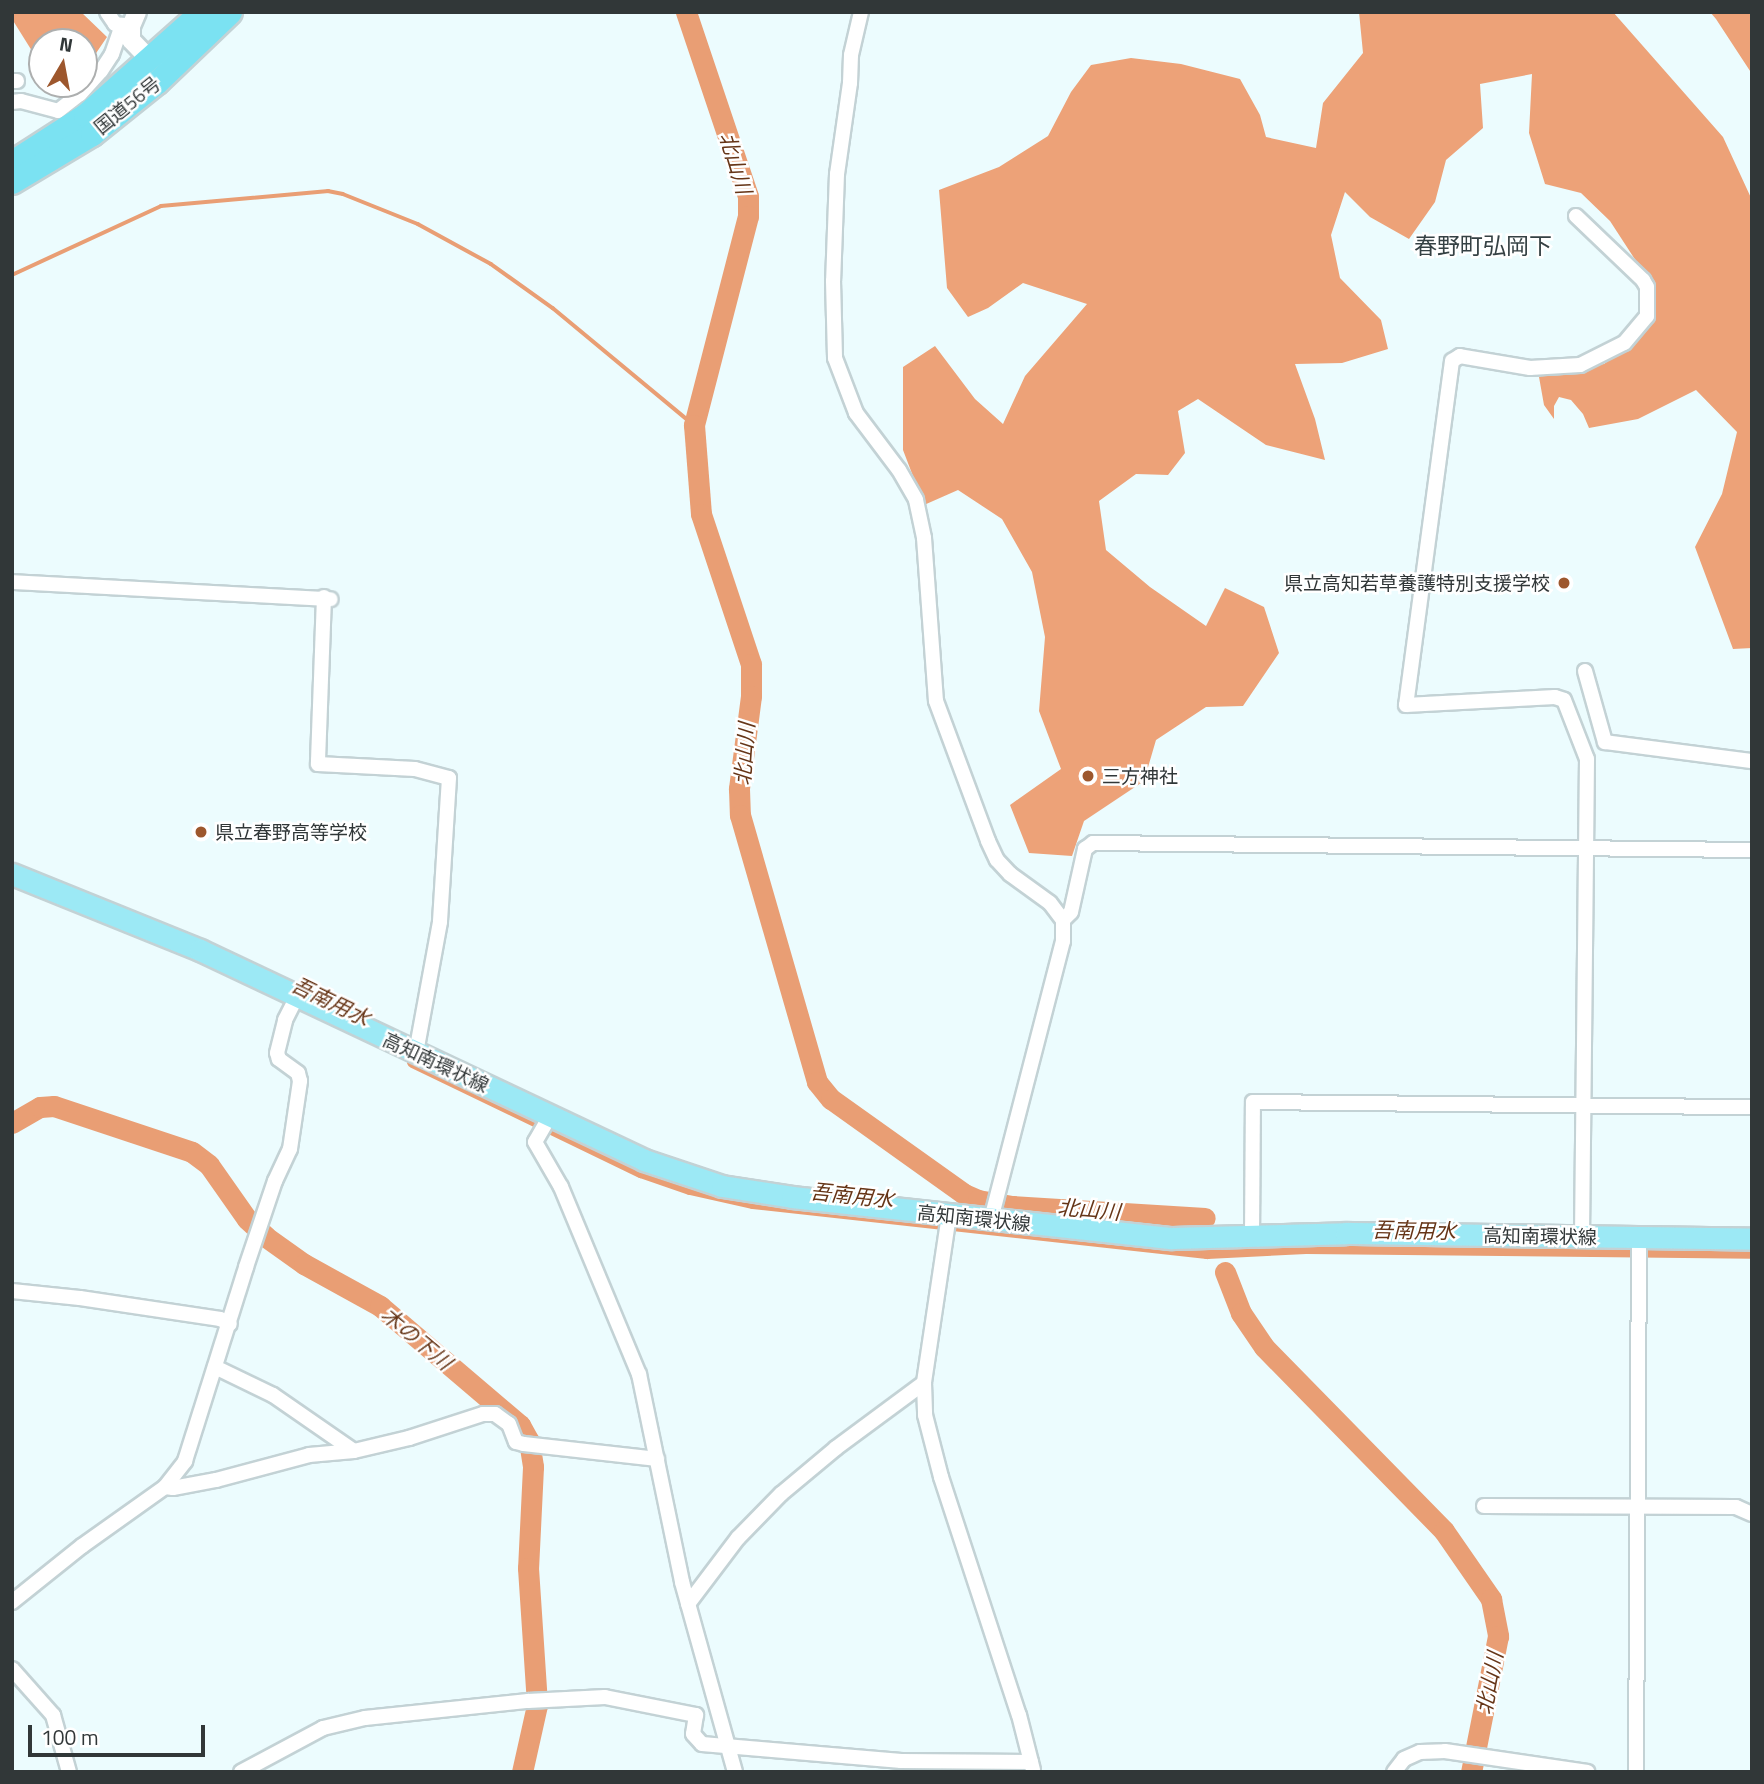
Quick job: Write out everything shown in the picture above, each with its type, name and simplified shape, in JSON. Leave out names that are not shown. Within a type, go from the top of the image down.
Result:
[{"type":"highway","name":"国道56号","points":[[12,162],[85,115],[201,12]]},
{"type":"highway","name":"国道56号","points":[[12,182],[92,134],[157,82],[230,12]]},
{"type":"main road","name":"高知南環状線","points":[[12,874],[200,950],[294,1001],[416,1053],[546,1123],[722,1186],[948,1222],[992,1215],[1172,1238],[1346,1233],[1582,1237],[1639,1247],[1752,1239]]},
{"type":"street","points":[[107,12],[115,24],[130,21]]},
{"type":"street","points":[[861,12],[850,55],[850,82],[837,174],[833,281],[835,358],[856,412],[899,470],[916,500],[924,538],[931,670],[936,701],[988,841],[997,860],[1010,874],[1050,902],[1063,920],[1063,941],[995,1194],[992,1215]]},
{"type":"street","points":[[130,21],[131,40],[150,60]]},
{"type":"street","points":[[12,102],[21,101],[58,111],[80,94],[101,71],[130,21]]},
{"type":"street","points":[[1576,216],[1643,280],[1647,287],[1647,316],[1623,343],[1580,365],[1530,368],[1460,356],[1452,361],[1406,705],[1555,697],[1564,700],[1587,759],[1582,1237]]},
{"type":"street","points":[[12,582],[327,598],[318,764],[415,769],[449,778],[440,922],[416,1053]]},
{"type":"street","points":[[1585,671],[1605,742],[1752,761]]},
{"type":"street","points":[[1063,920],[1071,912],[1085,849],[1093,843],[1752,850]]},
{"type":"street","points":[[12,1602],[82,1546],[166,1487],[185,1461],[275,1181],[290,1149],[300,1081],[298,1073],[279,1059],[277,1053],[294,1001]]},
{"type":"street","points":[[1252,1237],[1253,1102],[1752,1107]]},
{"type":"street","points":[[546,1123],[535,1142],[561,1187],[639,1374],[688,1604],[735,1772]]},
{"type":"street","points":[[241,1772],[323,1728],[365,1718],[536,1700],[623,1698],[696,1715],[693,1734],[702,1744],[901,1761],[1032,1767],[1019,1715],[929,1436],[924,1383],[948,1222]]},
{"type":"street","points":[[1636,1772],[1639,1247]]},
{"type":"street","points":[[12,1291],[80,1298],[220,1319],[229,1324]]},
{"type":"street","points":[[215,1367],[273,1395],[354,1451]]},
{"type":"street","points":[[688,1604],[738,1538],[781,1494],[836,1447],[924,1383]]},
{"type":"street","points":[[166,1487],[173,1489],[216,1480],[309,1455],[354,1451],[409,1438],[482,1414],[495,1414],[509,1424],[516,1442],[657,1459]]},
{"type":"street","points":[[1484,1506],[1736,1507],[1752,1514]]},
{"type":"street","points":[[12,1669],[53,1715],[69,1772]]},
{"type":"street","points":[[1394,1772],[1404,1759],[1420,1752],[1445,1751],[1587,1772]]},
{"type":"shaded area","points":[[12,12],[81,12],[98,28],[28,28],[28,45],[12,19]]},
{"type":"shaded area","points":[[1359,12],[1613,12],[1723,137],[1752,200],[1752,648],[1733,649],[1695,547],[1722,494],[1737,432],[1696,390],[1638,419],[1589,428],[1583,414],[1571,400],[1559,397],[1554,406],[1554,419],[1544,405],[1539,377],[1553,370],[1604,364],[1642,335],[1653,296],[1636,261],[1610,221],[1581,193],[1545,184],[1529,133],[1532,74],[1480,84],[1483,128],[1446,160],[1435,202],[1409,239],[1370,217],[1345,192],[1331,235],[1340,278],[1381,320],[1388,349],[1342,363],[1295,364],[1315,419],[1325,460],[1266,445],[1198,399],[1178,411],[1185,453],[1168,475],[1136,474],[1099,501],[1106,550],[1150,587],[1206,626],[1225,588],[1264,607],[1279,653],[1243,706],[1206,707],[1156,740],[1144,781],[1084,821],[1072,856],[1029,853],[1010,805],[1061,769],[1039,711],[1045,637],[1032,572],[1002,519],[958,490],[924,505],[903,450],[903,367],[935,346],[975,399],[1003,424],[1025,376],[1087,304],[1023,283],[988,308],[968,317],[947,288],[939,190],[999,167],[1048,136],[1071,92],[1091,65],[1131,58],[1181,64],[1240,79],[1260,115],[1266,137],[1316,148],[1323,103],[1363,53]]},
{"type":"shaded area","points":[[1710,12],[1752,12],[1752,74],[1716,19]]},
{"type":"shaded area","points":[[98,28],[107,37],[98,50]]},
{"type":"waterway","name":"北山川","points":[[686,12],[748,196],[748,216],[694,425],[701,514],[751,664],[751,696],[739,789],[740,815],[817,1082],[831,1099],[964,1194],[978,1200],[1013,1206],[1205,1218]]},
{"type":"waterway","points":[[12,275],[161,206],[328,191],[343,194],[418,224],[491,264],[553,308],[694,425]]},
{"type":"waterway","name":"吾南用水","points":[[413,1062],[641,1172],[690,1189],[753,1203],[1207,1253],[1306,1248],[1752,1253]]},
{"type":"waterway","name":"木の下川","points":[[12,1123],[40,1107],[54,1106],[192,1152],[209,1165],[247,1219],[266,1237],[304,1264],[380,1306],[520,1425],[529,1441],[533,1467],[528,1568],[537,1705],[522,1772]]},
{"type":"waterway","name":"北山川","points":[[1225,1272],[1241,1313],[1264,1347],[1444,1531],[1491,1599],[1498,1636],[1471,1772]]},
{"type":"place","name":"県立高知若草養護特別支援学校","points":[[1564,583]]},
{"type":"place","name":"三方神社","points":[[1088,776]]},
{"type":"place","name":"県立春野高等学校","points":[[201,832]]},
{"type":"district","name":"春野町弘岡下","points":[[1483,246]]}]
